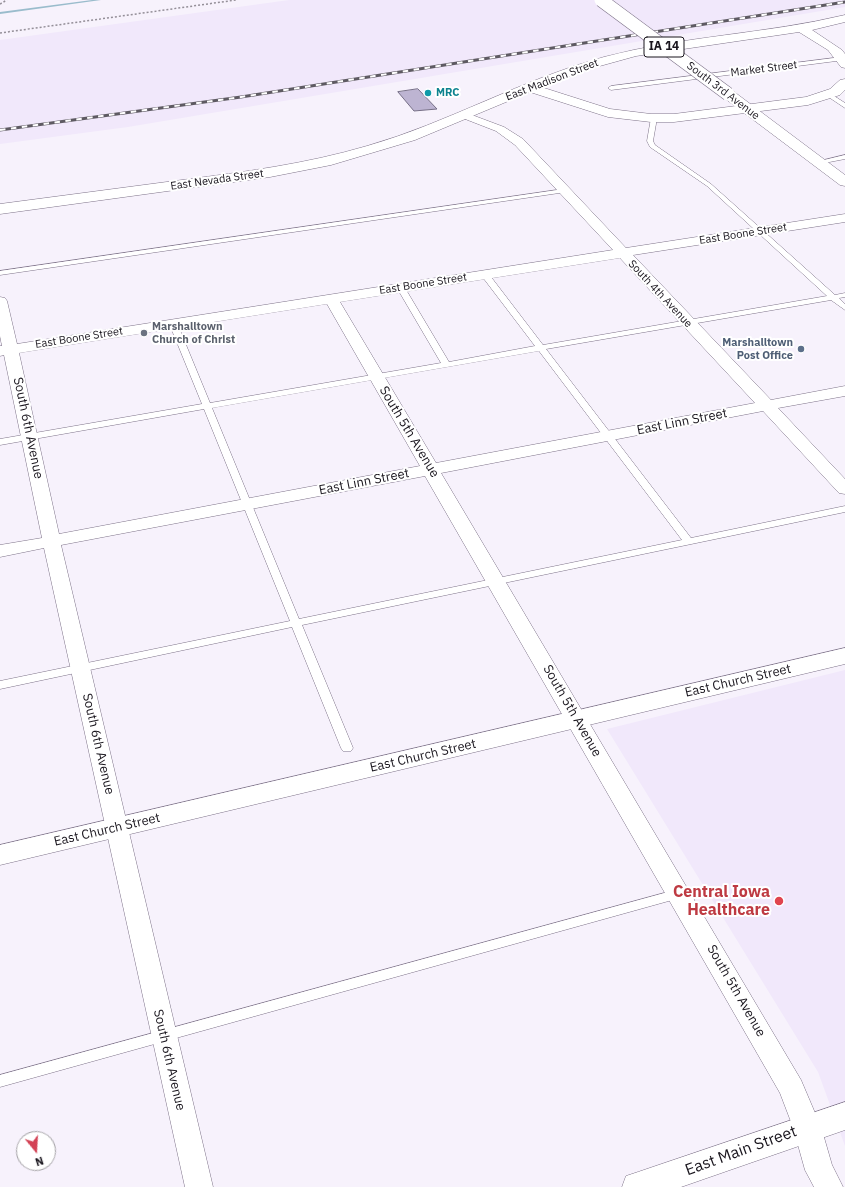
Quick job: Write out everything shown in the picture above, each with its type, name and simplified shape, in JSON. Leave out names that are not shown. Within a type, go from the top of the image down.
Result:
[{"type":"main road","name":"South 3rd Avenue","points":[[601,0],[845,182]]},
{"type":"main road","name":"East Madison Street","points":[[430,130],[584,66],[625,55],[802,29],[845,18]]},
{"type":"main road","points":[[802,29],[828,45],[844,61]]},
{"type":"main road","points":[[530,88],[608,113],[654,118],[697,116],[808,101],[829,95],[841,88],[845,83]]},
{"type":"main road","name":"East Nevada Street","points":[[0,210],[306,166],[354,155],[430,130]]},
{"type":"main road","name":"East Church Street","points":[[0,855],[845,656]]},
{"type":"main road","name":"East Main Street","points":[[638,1187],[774,1141],[807,1127],[845,1116]]},
{"type":"street","name":"South 4th Avenue","points":[[464,116],[500,129],[519,142],[686,322],[845,489]]},
{"type":"street","name":"East Boone Street","points":[[6,350],[845,218]]},
{"type":"street","name":"South 5th Avenue","points":[[331,299],[792,1088],[807,1127],[819,1170],[829,1187]]},
{"type":"street","name":"South 6th Avenue","points":[[0,301],[6,350],[30,437],[80,668],[200,1187]]},
{"type":"street","name":"East Linn Street","points":[[0,552],[845,390]]},
{"type":"lane","name":"Market Street","points":[[611,88],[844,61]]},
{"type":"lane","points":[[829,95],[845,106]]},
{"type":"lane","points":[[654,118],[650,141],[652,146],[709,185],[758,232],[845,308]]},
{"type":"lane","points":[[819,162],[845,156]]},
{"type":"lane","points":[[0,273],[564,191]]},
{"type":"lane","points":[[485,275],[688,541]]},
{"type":"lane","points":[[400,288],[446,364]]},
{"type":"lane","points":[[0,442],[845,295]]},
{"type":"lane","points":[[173,324],[347,748]]},
{"type":"lane","points":[[0,686],[845,508]]},
{"type":"lane","points":[[0,1081],[679,894]]},
{"type":"path","points":[[0,4],[7,0]]},
{"type":"path","points":[[0,33],[236,0]]},
{"type":"shaded area","points":[[289,0],[845,0],[845,7],[128,127],[0,144],[0,40]]},
{"type":"shaded area","name":"Central Iowa Healthcare","points":[[845,670],[845,1146],[818,1072],[607,729]]},
{"type":"building","points":[[418,89],[437,109],[414,111],[398,92]]},
{"type":"waterway","points":[[0,13],[99,0]]},
{"type":"railway","points":[[0,130],[241,97],[845,2]]},
{"type":"place","name":"MRC","points":[[428,93]]},
{"type":"place","name":"Marshalltown Church of Christ","points":[[144,333]]},
{"type":"place","name":"Marshalltown Post Office","points":[[801,349]]},
{"type":"place","name":"Central Iowa Healthcare","points":[[779,901]]}]
